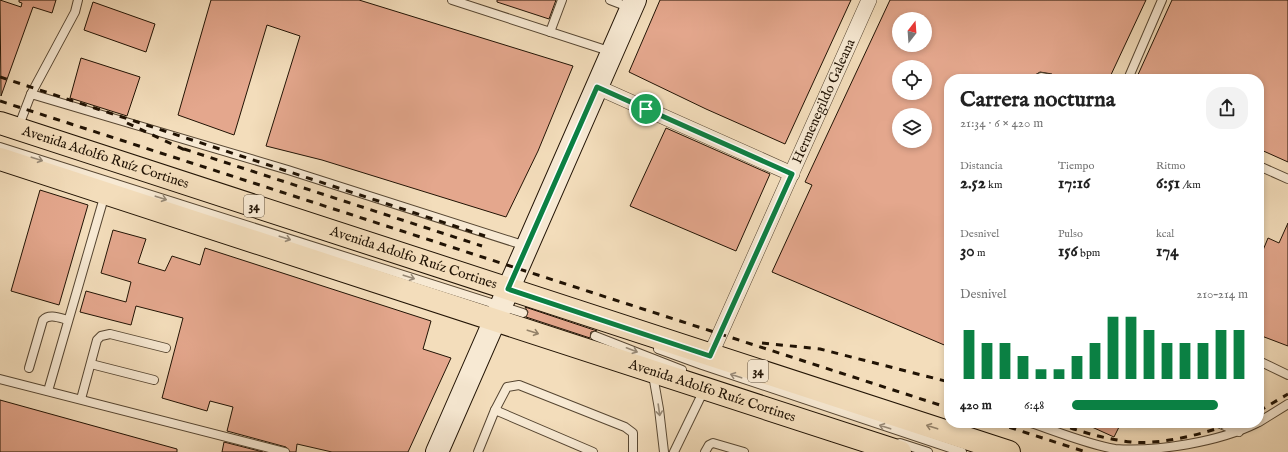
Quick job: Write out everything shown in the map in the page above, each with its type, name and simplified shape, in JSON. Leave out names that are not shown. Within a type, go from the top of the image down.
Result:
[{"type":"main road","points":[[438,452],[501,301],[527,247],[633,4]]},
{"type":"main road","name":"Avenida Adolfo Ruíz Cortines","points":[[9,126],[501,301],[652,372],[900,452]]},
{"type":"main road","name":"Avenida Adolfo Ruíz Cortines","points":[[0,159],[106,193],[501,301],[710,356],[1009,452]]},
{"type":"street","name":"Hermenegildo Galeana","points":[[710,356],[869,0]]},
{"type":"street","points":[[597,87],[792,174]]},
{"type":"lane","points":[[9,126],[32,94],[75,12],[78,0]]},
{"type":"lane","points":[[452,0],[612,53]]},
{"type":"lane","points":[[550,32],[562,0]]},
{"type":"lane","points":[[610,0],[633,4]]},
{"type":"lane","points":[[1130,74],[1162,0]]},
{"type":"lane","points":[[32,94],[288,170],[527,247]]},
{"type":"lane","points":[[0,147],[501,301],[523,313]]},
{"type":"lane","points":[[1264,168],[1288,179]]},
{"type":"lane","points":[[48,391],[106,193]]},
{"type":"lane","points":[[501,301],[526,303]]},
{"type":"lane","points":[[29,368],[43,320],[46,317],[51,316],[68,320]]},
{"type":"lane","points":[[599,326],[621,335]]},
{"type":"lane","points":[[81,399],[97,340],[106,334],[166,348]]},
{"type":"lane","points":[[595,336],[690,373]]},
{"type":"lane","points":[[650,346],[702,365],[962,452]]},
{"type":"lane","points":[[90,364],[154,380]]},
{"type":"lane","points":[[1264,364],[1288,376]]},
{"type":"lane","points":[[652,372],[660,409],[664,452]]},
{"type":"lane","points":[[0,379],[284,452]]},
{"type":"lane","points":[[478,452],[495,410],[507,387],[519,385],[625,427],[633,434],[633,452]]},
{"type":"lane","points":[[674,452],[704,389]]},
{"type":"lane","points":[[1264,418],[1288,404]]},
{"type":"lane","points":[[495,410],[593,452]]},
{"type":"lane","points":[[1046,428],[1096,444],[1116,449],[1137,451],[1157,450],[1202,442],[1239,432],[1247,428]]},
{"type":"lane","points":[[1230,428],[1239,432]]},
{"type":"lane","points":[[861,430],[928,452]]},
{"type":"lane","points":[[705,452],[709,445],[713,443],[744,452]]},
{"type":"building","points":[[0,0],[21,7],[22,3],[19,2],[19,0],[56,0],[52,13],[33,7],[1,96]]},
{"type":"building","points":[[211,0],[359,0],[573,66],[538,151],[506,217],[322,160],[266,146],[300,36],[267,25],[234,135],[178,115]]},
{"type":"building","points":[[497,0],[556,0],[549,19],[497,2]]},
{"type":"building","points":[[660,0],[851,0],[785,144],[706,109],[629,72]]},
{"type":"building","points":[[890,0],[1146,0],[1111,74],[1052,74],[1040,72],[1037,74],[944,74],[944,345],[772,272],[812,185],[805,182]]},
{"type":"building","points":[[1172,0],[1288,0],[1288,162],[1264,151],[1264,74],[1138,74]]},
{"type":"building","points":[[93,2],[155,24],[146,52],[84,30]]},
{"type":"building","points":[[81,58],[140,77],[127,116],[70,98]]},
{"type":"building","points":[[666,128],[770,174],[736,251],[630,206]]},
{"type":"building","points":[[40,190],[88,205],[59,305],[11,291]]},
{"type":"building","points":[[1288,223],[1288,346],[1264,337],[1264,248],[1268,238],[1279,243]]},
{"type":"building","points":[[113,230],[146,239],[138,263],[165,271],[172,256],[200,265],[205,248],[431,321],[423,349],[451,358],[408,452],[332,452],[297,444],[296,452],[290,452],[286,447],[227,431],[233,407],[210,401],[207,411],[162,398],[183,318],[136,306],[131,325],[80,312],[86,291],[126,302],[131,282],[101,273]]},
{"type":"building","points":[[525,307],[597,331],[591,332],[590,338],[526,317],[528,312]]},
{"type":"building","points":[[0,400],[177,449],[177,452],[0,452]]},
{"type":"building","points":[[1094,428],[1118,428],[1114,437]]},
{"type":"building","points":[[224,442],[263,452],[222,452]]},
{"type":"railway","points":[[0,77],[485,236]]},
{"type":"railway","points":[[0,101],[944,406]]},
{"type":"railway","points":[[127,123],[189,152]]},
{"type":"railway","points":[[184,149],[482,246]]},
{"type":"railway","points":[[762,343],[820,349],[944,381]]},
{"type":"railway","points":[[1264,408],[1288,394]]},
{"type":"railway","points":[[1012,428],[1086,452]]},
{"type":"railway","points":[[1072,428],[1102,437],[1131,442],[1156,442],[1182,438],[1218,428]]},
{"type":"route","points":[[597,87],[646,109],[792,174],[710,356],[508,289],[597,87]]}]
